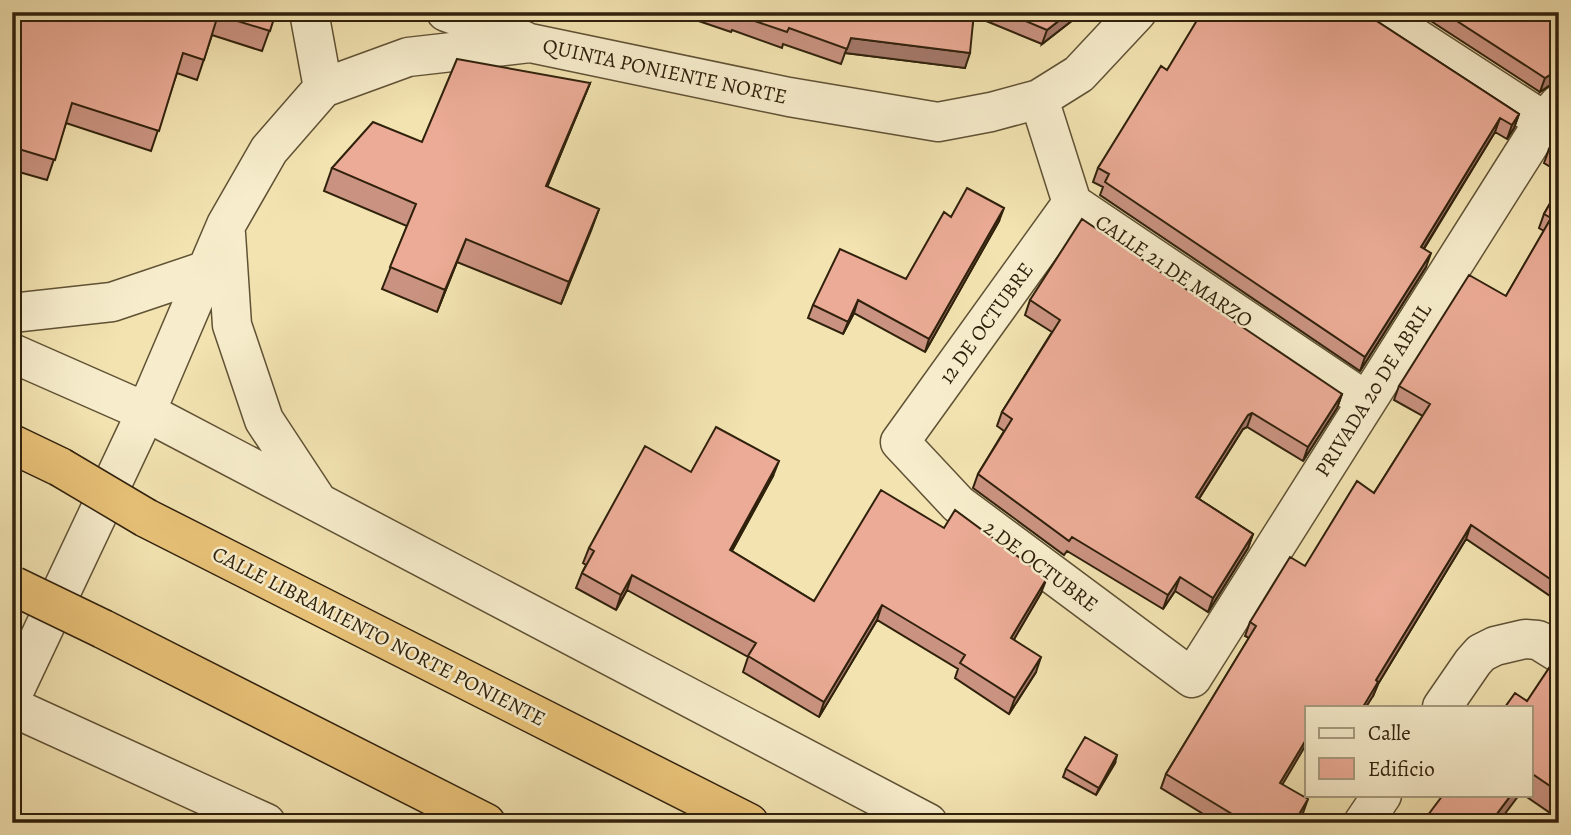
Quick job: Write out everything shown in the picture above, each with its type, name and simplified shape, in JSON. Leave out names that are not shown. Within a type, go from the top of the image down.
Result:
[{"type":"highway","name":"CALLE LIBRAMIENTO NORTE PONIENTE","points":[[12,444],[60,467],[146,518],[748,823]]},
{"type":"highway","points":[[13,585],[485,823]]},
{"type":"street","points":[[309,12],[323,89]]},
{"type":"street","points":[[446,12],[530,43]]},
{"type":"street","name":"QUINTA PONIENTE NORTE","points":[[12,696],[146,412],[226,225],[268,150],[323,89],[408,57],[530,43],[789,97],[938,122],[1039,99],[1079,74],[1137,12]]},
{"type":"street","points":[[1376,12],[1552,113]]},
{"type":"street","name":"CALLE 21 DE MARZO","points":[[1039,99],[1072,203],[1366,401]]},
{"type":"street","name":"PRIVADA 20 DE ABRIL","points":[[1192,678],[1366,401],[1552,113]]},
{"type":"street","name":"12 DE OCTUBRE","points":[[900,442],[1072,203]]},
{"type":"street","points":[[226,225],[232,325],[264,420],[319,504]]},
{"type":"street","points":[[12,313],[112,302],[206,270]]},
{"type":"street","points":[[12,353],[146,412],[928,823]]},
{"type":"street","name":"2 DE OCTUBRE","points":[[900,442],[958,504],[1192,678]]},
{"type":"street","points":[[1443,706],[1473,662],[1481,653],[1495,646],[1524,639],[1538,640],[1559,653]]},
{"type":"street","points":[[12,708],[266,823]]},
{"type":"street","points":[[1363,823],[1381,796]]},
{"type":"building","points":[[12,12],[276,12],[270,31],[218,15],[204,60],[183,53],[159,131],[72,103],[55,160],[12,147]]},
{"type":"building","points":[[723,12],[974,12],[970,53],[851,38],[847,49],[789,28],[787,32]]},
{"type":"building","points":[[1004,12],[1070,12],[1047,30]]},
{"type":"building","points":[[1202,12],[1365,12],[1519,114],[1512,125],[1500,118],[1421,247],[1431,253],[1365,357],[1105,182],[1109,174],[1098,168],[1161,66],[1167,70]]},
{"type":"building","points":[[1443,12],[1559,12],[1559,69],[1545,78]]},
{"type":"building","points":[[457,59],[590,83],[546,186],[599,209],[569,282],[466,239],[445,290],[390,267],[416,204],[332,168],[373,122],[422,142]]},
{"type":"building","points":[[1559,133],[1559,155],[1549,149]]},
{"type":"building","points":[[967,188],[1004,208],[929,339],[858,300],[848,322],[813,305],[840,249],[906,279],[944,212],[951,217]]},
{"type":"building","points":[[1559,188],[1559,585],[1471,525],[1376,680],[1378,682],[1364,706],[1305,706],[1305,741],[1280,783],[1308,799],[1294,823],[1247,823],[1166,774],[1256,626],[1250,622],[1290,557],[1305,566],[1357,481],[1374,493],[1430,404],[1399,386],[1469,275],[1506,296],[1551,218],[1544,214]]},
{"type":"building","points":[[1082,219],[1342,394],[1308,447],[1252,413],[1248,415],[1196,497],[1253,534],[1213,598],[1180,577],[1168,595],[1072,537],[1069,541],[978,474],[1012,419],[1002,412],[1060,320],[1030,300]]},
{"type":"building","points":[[716,427],[779,461],[730,550],[814,601],[881,490],[944,528],[955,510],[1047,578],[1011,638],[1041,657],[1015,698],[960,663],[965,655],[882,605],[824,702],[748,656],[756,643],[632,575],[621,595],[582,573],[594,551],[589,548],[645,446],[691,472]]},
{"type":"building","points":[[1549,668],[1559,675],[1559,792],[1532,774],[1532,706],[1506,706],[1515,693],[1527,701]]},
{"type":"building","points":[[1085,737],[1117,755],[1099,788],[1066,769]]},
{"type":"building","points":[[1442,796],[1510,796],[1490,823],[1422,823]]}]
